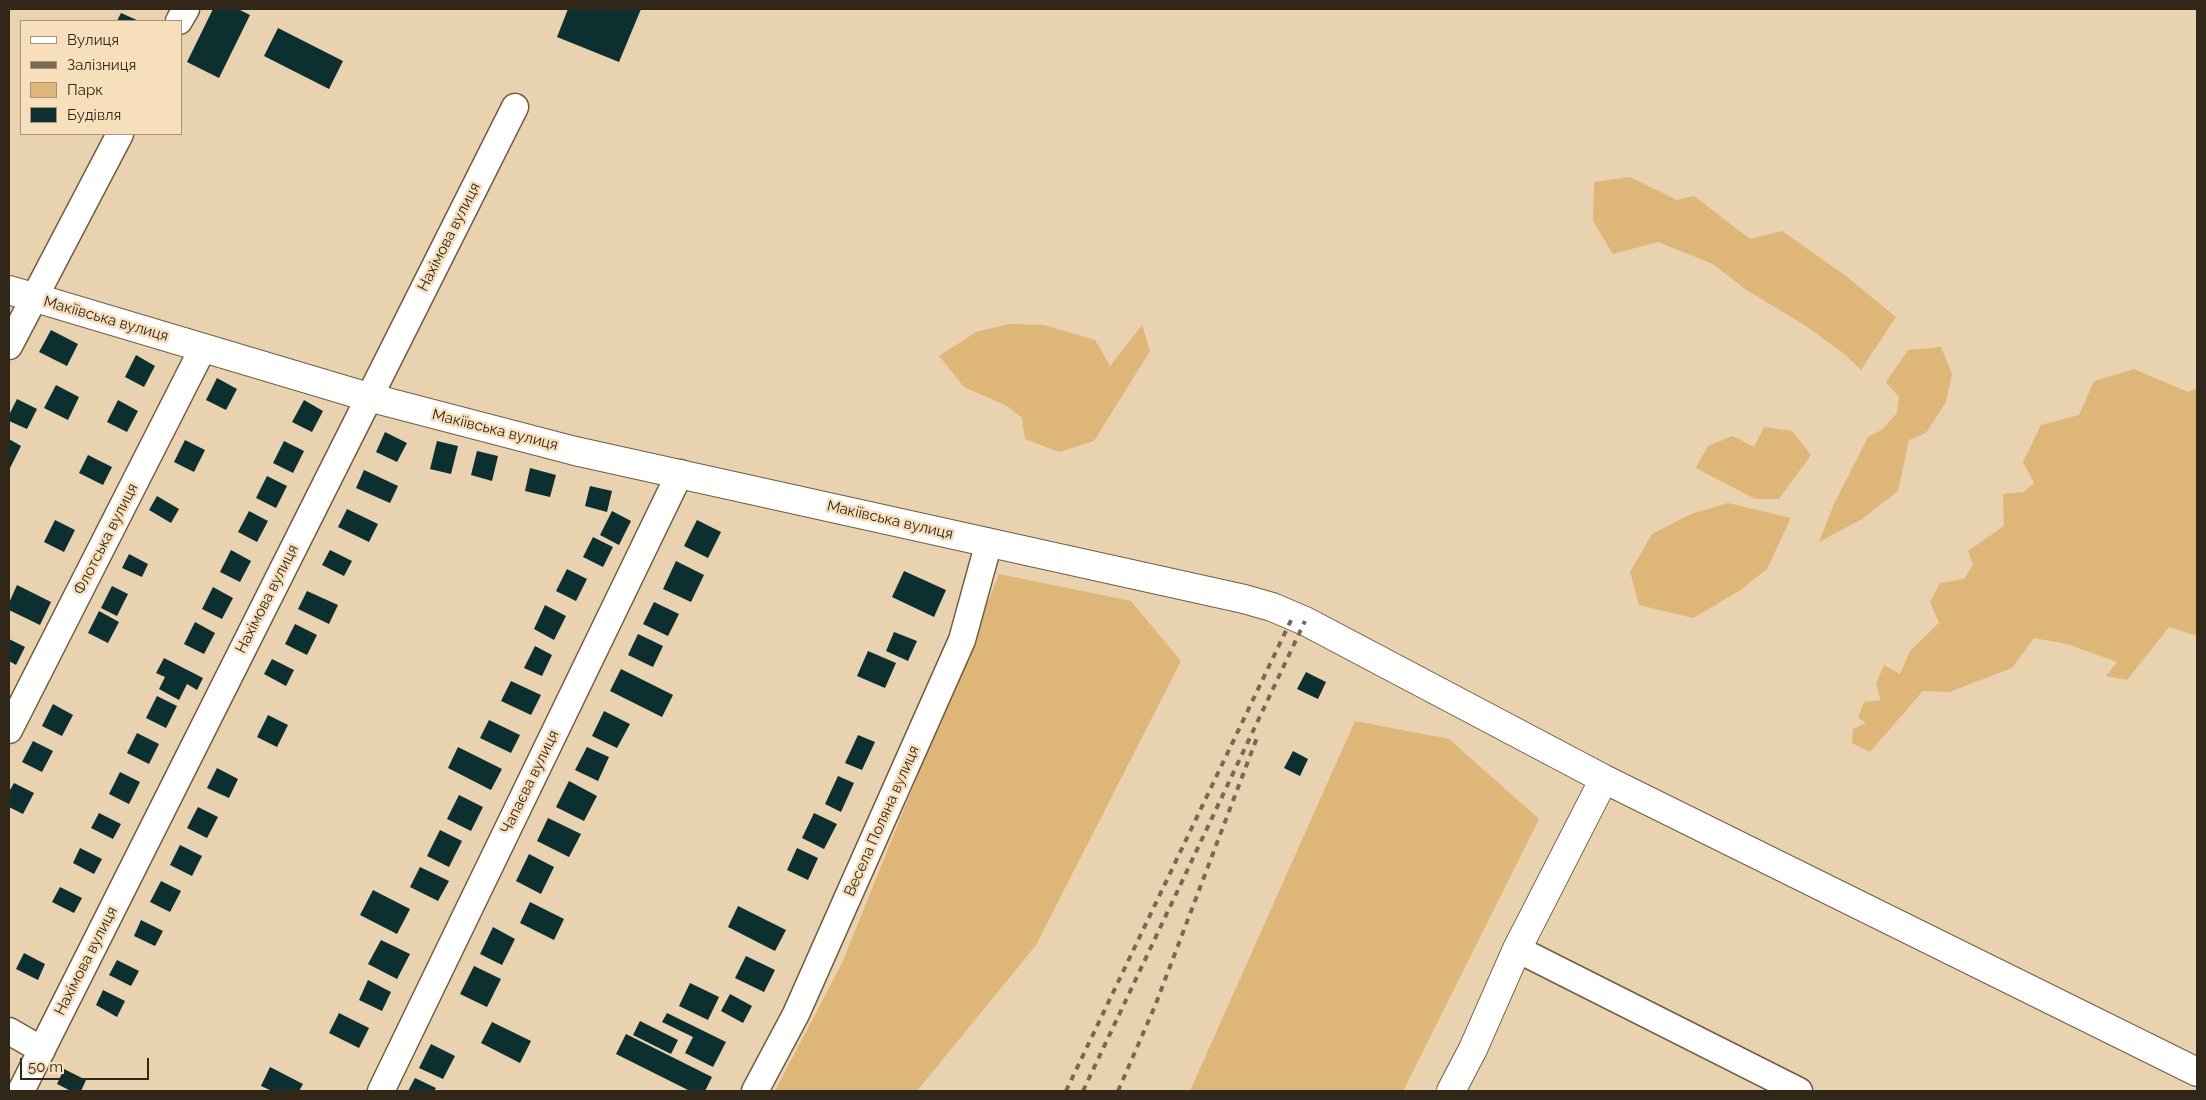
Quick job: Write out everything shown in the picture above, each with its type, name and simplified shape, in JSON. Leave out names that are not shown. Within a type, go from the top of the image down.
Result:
[{"type":"main road","name":"Макіївська вулиця","points":[[21,294],[368,397],[575,451],[1244,599],[1272,608],[1305,621],[1604,780],[2197,1072]]},
{"type":"main road","points":[[1451,1091],[1473,1049],[1517,949],[1604,780]]},
{"type":"street","points":[[180,20],[186,9]]},
{"type":"street","name":"Нахімова вулиця","points":[[21,1091],[515,107]]},
{"type":"street","points":[[9,346],[21,294],[119,135]]},
{"type":"street","name":"Флотська вулиця","points":[[9,730],[203,348]]},
{"type":"street","name":"Чапаєва вулиця","points":[[381,1091],[680,473]]},
{"type":"street","name":"Весела Поляна вулиця","points":[[755,1091],[796,1014],[962,640],[989,542]]},
{"type":"street","points":[[1517,949],[1799,1091]]},
{"type":"street","points":[[9,1031],[42,1050]]},
{"type":"green space","points":[[1630,177],[1677,200],[1694,196],[1750,239],[1782,231],[1846,276],[1896,317],[1861,370],[1843,353],[1806,326],[1745,289],[1713,264],[1658,242],[1613,254],[1593,221],[1594,182]]},
{"type":"green space","points":[[1009,324],[1044,325],[1095,340],[1110,366],[1142,325],[1150,351],[1094,441],[1059,452],[1025,439],[1022,418],[1007,406],[964,387],[939,356],[976,332]]},
{"type":"green space","points":[[1941,347],[1952,374],[1946,402],[1926,433],[1909,440],[1898,491],[1862,519],[1819,542],[1834,504],[1868,437],[1883,429],[1897,413],[1899,397],[1886,382],[1908,350]]},
{"type":"green space","points":[[2134,369],[2188,392],[2197,388],[2197,636],[2169,627],[2127,680],[2106,676],[2117,662],[2067,644],[2034,638],[2012,668],[1949,692],[1923,691],[1870,752],[1852,743],[1853,729],[1866,723],[1858,718],[1864,702],[1881,700],[1876,684],[1884,665],[1900,674],[1910,651],[1939,623],[1930,602],[1940,583],[1964,579],[1973,565],[1968,551],[2004,526],[2003,494],[2024,492],[2034,483],[2023,462],[2041,425],[2079,415],[2094,381]]},
{"type":"green space","points":[[1764,427],[1792,431],[1811,455],[1779,499],[1755,499],[1696,468],[1708,446],[1733,436],[1754,447]]},
{"type":"green space","points":[[1728,503],[1791,518],[1767,569],[1739,591],[1693,618],[1639,605],[1630,572],[1652,534],[1691,514]]},
{"type":"green space","points":[[999,574],[1131,601],[1181,661],[1036,945],[917,1091],[775,1091],[842,963]]},
{"type":"green space","points":[[1355,721],[1449,739],[1539,819],[1403,1091],[1190,1091]]},
{"type":"building","points":[[213,9],[238,9],[250,15],[219,78],[187,62]]},
{"type":"building","points":[[568,9],[641,9],[619,62],[557,37]]},
{"type":"building","points":[[121,13],[137,20],[118,20]]},
{"type":"building","points":[[278,28],[343,61],[329,89],[264,56]]},
{"type":"building","points":[[51,330],[78,344],[67,366],[39,352]]},
{"type":"building","points":[[136,355],[155,366],[144,387],[125,377]]},
{"type":"building","points":[[217,378],[237,389],[226,410],[206,400]]},
{"type":"building","points":[[56,385],[79,397],[68,420],[44,408]]},
{"type":"building","points":[[17,399],[37,409],[27,429],[9,421],[9,415]]},
{"type":"building","points":[[118,400],[138,411],[127,432],[107,422]]},
{"type":"building","points":[[304,400],[323,411],[312,432],[292,422]]},
{"type":"building","points":[[385,432],[407,443],[397,462],[376,452]]},
{"type":"building","points":[[9,439],[21,446],[9,470]]},
{"type":"building","points":[[185,440],[205,450],[194,472],[174,462]]},
{"type":"building","points":[[284,441],[304,451],[293,473],[273,463]]},
{"type":"building","points":[[437,441],[458,446],[451,474],[430,469]]},
{"type":"building","points":[[477,451],[498,456],[492,481],[471,475]]},
{"type":"building","points":[[88,455],[112,467],[103,485],[79,473]]},
{"type":"building","points":[[530,468],[556,475],[550,497],[525,491]]},
{"type":"building","points":[[364,470],[398,486],[390,503],[356,488]]},
{"type":"building","points":[[267,476],[287,486],[276,508],[256,498]]},
{"type":"building","points":[[590,486],[612,491],[607,512],[585,506]]},
{"type":"building","points":[[157,496],[179,509],[171,523],[149,510]]},
{"type":"building","points":[[347,509],[378,524],[369,542],[338,527]]},
{"type":"building","points":[[249,511],[268,521],[257,542],[238,532]]},
{"type":"building","points":[[612,511],[631,521],[619,545],[600,535]]},
{"type":"building","points":[[55,520],[75,530],[64,552],[44,542]]},
{"type":"building","points":[[697,520],[721,532],[708,558],[684,546]]},
{"type":"building","points":[[593,537],[613,547],[603,567],[583,557]]},
{"type":"building","points":[[231,550],[251,561],[240,582],[220,572]]},
{"type":"building","points":[[330,550],[352,561],[344,576],[322,565]]},
{"type":"building","points":[[129,554],[148,564],[142,577],[122,568]]},
{"type":"building","points":[[676,561],[704,575],[691,602],[663,589]]},
{"type":"building","points":[[567,569],[587,579],[576,601],[556,591]]},
{"type":"building","points":[[904,571],[946,590],[934,617],[892,597]]},
{"type":"building","points":[[17,585],[51,602],[40,625],[9,610],[9,603]]},
{"type":"building","points":[[112,586],[128,594],[117,616],[101,608]]},
{"type":"building","points":[[213,587],[233,598],[222,619],[202,609]]},
{"type":"building","points":[[307,591],[338,605],[329,624],[298,609]]},
{"type":"building","points":[[654,602],[679,614],[668,636],[643,624]]},
{"type":"building","points":[[545,605],[566,616],[554,640],[534,629]]},
{"type":"building","points":[[99,611],[119,622],[108,643],[88,633]]},
{"type":"building","points":[[195,622],[215,633],[204,654],[184,644]]},
{"type":"building","points":[[295,624],[317,635],[307,655],[285,644]]},
{"type":"building","points":[[894,632],[917,641],[908,661],[886,651]]},
{"type":"building","points":[[638,634],[663,646],[653,667],[628,655]]},
{"type":"building","points":[[9,639],[25,647],[16,665],[9,661]]},
{"type":"building","points":[[535,646],[552,655],[542,676],[524,668]]},
{"type":"building","points":[[868,651],[896,663],[885,688],[857,676]]},
{"type":"building","points":[[164,658],[203,678],[197,690],[187,684],[179,700],[159,689],[165,677],[156,673]]},
{"type":"building","points":[[272,659],[294,670],[286,686],[264,674]]},
{"type":"building","points":[[621,669],[673,695],[662,717],[610,691]]},
{"type":"building","points":[[1306,672],[1326,682],[1318,699],[1297,689]]},
{"type":"building","points":[[511,681],[541,695],[531,715],[501,701]]},
{"type":"building","points":[[157,696],[177,706],[166,728],[146,718]]},
{"type":"building","points":[[53,704],[73,715],[62,736],[42,726]]},
{"type":"building","points":[[604,711],[630,724],[617,748],[592,736]]},
{"type":"building","points":[[268,715],[288,725],[277,747],[257,737]]},
{"type":"building","points":[[489,720],[520,735],[511,753],[480,738]]},
{"type":"building","points":[[137,733],[159,744],[149,764],[127,753]]},
{"type":"building","points":[[858,735],[875,742],[862,770],[845,763]]},
{"type":"building","points":[[33,741],[53,751],[42,772],[22,762]]},
{"type":"building","points":[[458,747],[502,769],[491,790],[448,768]]},
{"type":"building","points":[[587,747],[609,757],[598,781],[575,770]]},
{"type":"building","points":[[1293,751],[1308,759],[1300,776],[1284,768]]},
{"type":"building","points":[[217,768],[238,779],[229,798],[207,788]]},
{"type":"building","points":[[120,772],[140,782],[129,804],[109,794]]},
{"type":"building","points":[[838,776],[854,783],[841,812],[825,804]]},
{"type":"building","points":[[569,781],[597,796],[584,821],[556,807]]},
{"type":"building","points":[[14,783],[34,793],[23,814],[9,807],[9,792]]},
{"type":"building","points":[[459,795],[483,807],[471,831],[447,819]]},
{"type":"building","points":[[198,807],[218,817],[207,838],[187,828]]},
{"type":"building","points":[[99,813],[121,824],[113,839],[91,828]]},
{"type":"building","points":[[814,813],[837,824],[824,849],[802,838]]},
{"type":"building","points":[[548,818],[581,834],[569,857],[537,841]]},
{"type":"building","points":[[440,830],[462,841],[449,867],[427,856]]},
{"type":"building","points":[[180,845],[202,856],[192,876],[170,865]]},
{"type":"building","points":[[80,848],[102,859],[94,874],[73,863]]},
{"type":"building","points":[[797,848],[818,858],[808,880],[787,870]]},
{"type":"building","points":[[529,854],[554,867],[541,894],[516,881]]},
{"type":"building","points":[[420,867],[449,881],[438,901],[410,887]]},
{"type":"building","points":[[161,881],[181,891],[170,912],[150,902]]},
{"type":"building","points":[[60,887],[82,898],[74,913],[52,902]]},
{"type":"building","points":[[373,890],[410,909],[397,934],[360,915]]},
{"type":"building","points":[[530,902],[564,919],[554,940],[520,923]]},
{"type":"building","points":[[738,906],[786,930],[775,951],[728,927]]},
{"type":"building","points":[[141,920],[163,931],[155,946],[134,936]]},
{"type":"building","points":[[493,927],[515,939],[502,965],[480,954]]},
{"type":"building","points":[[381,940],[410,954],[397,979],[368,964]]},
{"type":"building","points":[[24,953],[45,964],[38,980],[16,969]]},
{"type":"building","points":[[746,956],[775,970],[764,992],[735,978]]},
{"type":"building","points":[[117,960],[139,971],[131,986],[109,975]]},
{"type":"building","points":[[474,966],[501,979],[487,1007],[460,994]]},
{"type":"building","points":[[368,980],[391,992],[382,1011],[359,1000]]},
{"type":"building","points":[[690,983],[719,997],[708,1020],[679,1006]]},
{"type":"building","points":[[103,990],[125,1001],[117,1017],[96,1005]]},
{"type":"building","points":[[730,994],[752,1006],[743,1023],[721,1011]]},
{"type":"building","points":[[339,1013],[369,1028],[359,1048],[329,1033]]},
{"type":"building","points":[[667,1013],[726,1042],[713,1067],[685,1053],[693,1037],[662,1022]]},
{"type":"building","points":[[640,1021],[678,1040],[671,1054],[633,1035]]},
{"type":"building","points":[[492,1022],[531,1041],[520,1063],[481,1043]]},
{"type":"building","points":[[626,1034],[712,1077],[705,1091],[690,1091],[616,1054]]},
{"type":"building","points":[[431,1044],[455,1056],[443,1079],[419,1068]]},
{"type":"building","points":[[270,1067],[303,1084],[299,1091],[272,1091],[261,1086]]},
{"type":"building","points":[[64,1069],[86,1080],[81,1091],[71,1091],[57,1084]]},
{"type":"building","points":[[415,1078],[436,1088],[434,1091],[408,1091]]},
{"type":"railway","points":[[1066,1091],[1293,616]]},
{"type":"railway","points":[[1083,1091],[1305,621]]},
{"type":"railway","points":[[1118,1091],[1155,1006],[1258,735]]}]
